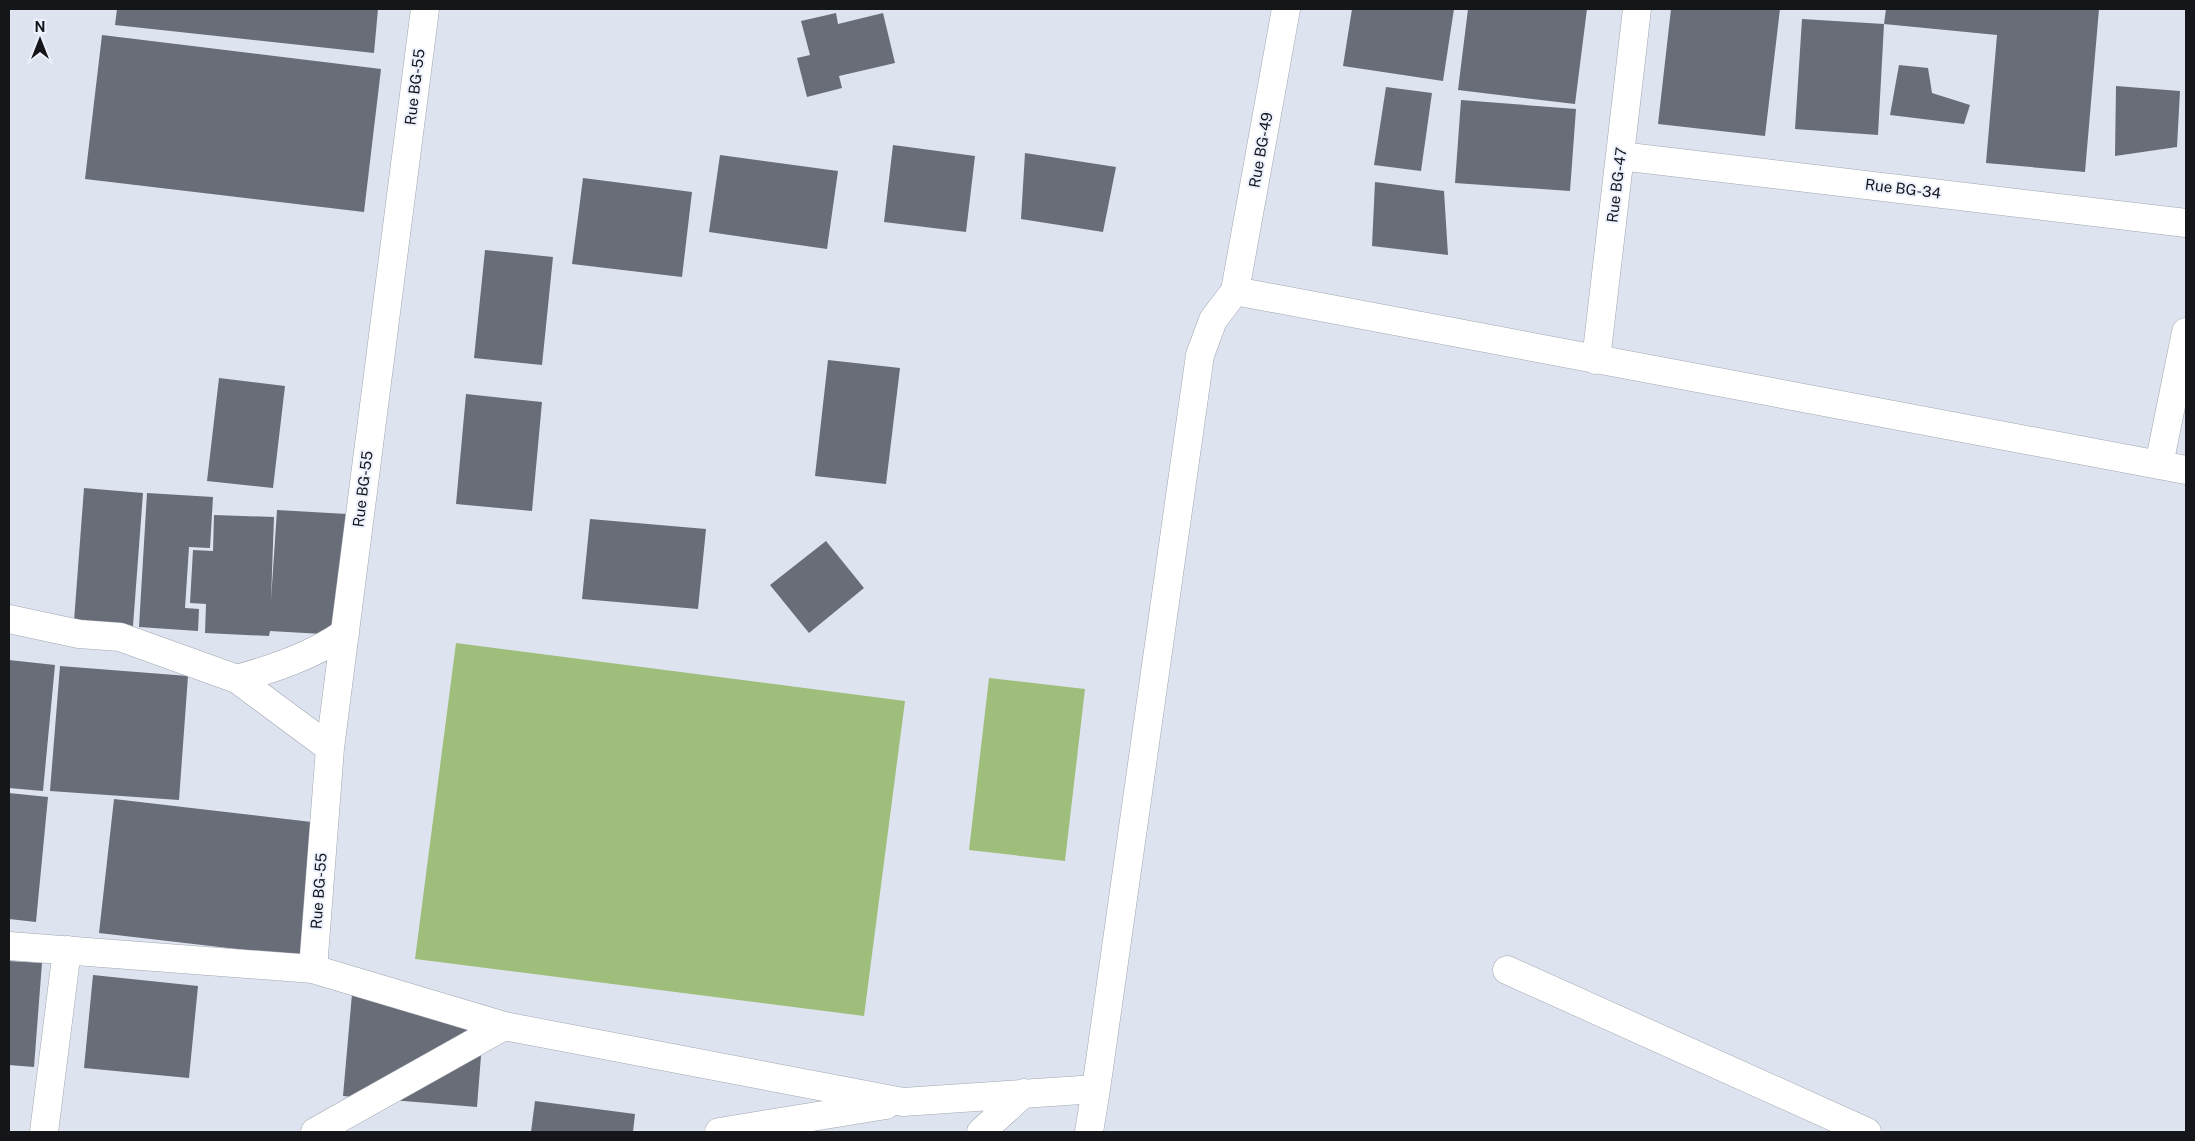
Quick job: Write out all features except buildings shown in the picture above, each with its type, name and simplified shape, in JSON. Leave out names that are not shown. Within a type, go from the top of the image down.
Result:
[{"type":"street","name":"Rue BG-55","points":[[313,970],[330,748],[424,9]]},
{"type":"street","name":"Rue BG-49","points":[[1235,291],[1286,9]]},
{"type":"street","name":"Rue BG-47","points":[[1596,360],[1637,9]]},
{"type":"street","name":"Rue BG-34","points":[[1620,156],[2186,223]]},
{"type":"street","points":[[1089,1132],[1200,354],[1214,320],[1235,291],[2186,470]]},
{"type":"street","points":[[2159,465],[2186,332]]},
{"type":"street","points":[[9,619],[79,634],[120,637],[237,679],[330,748]]},
{"type":"street","points":[[237,679],[286,664],[329,644],[345,633]]},
{"type":"street","points":[[9,946],[313,970],[504,1026],[903,1102]]},
{"type":"street","points":[[44,1132],[67,950]]},
{"type":"street","points":[[1507,970],[1867,1132]]},
{"type":"street","points":[[315,1132],[504,1026]]},
{"type":"street","points":[[719,1132],[903,1102],[1096,1089]]},
{"type":"street","points":[[981,1132],[1024,1093]]},
{"type":"green space","points":[[456,643],[905,701],[864,1016],[415,959]]},
{"type":"green space","points":[[989,678],[1085,689],[1065,861],[969,850]]}]
